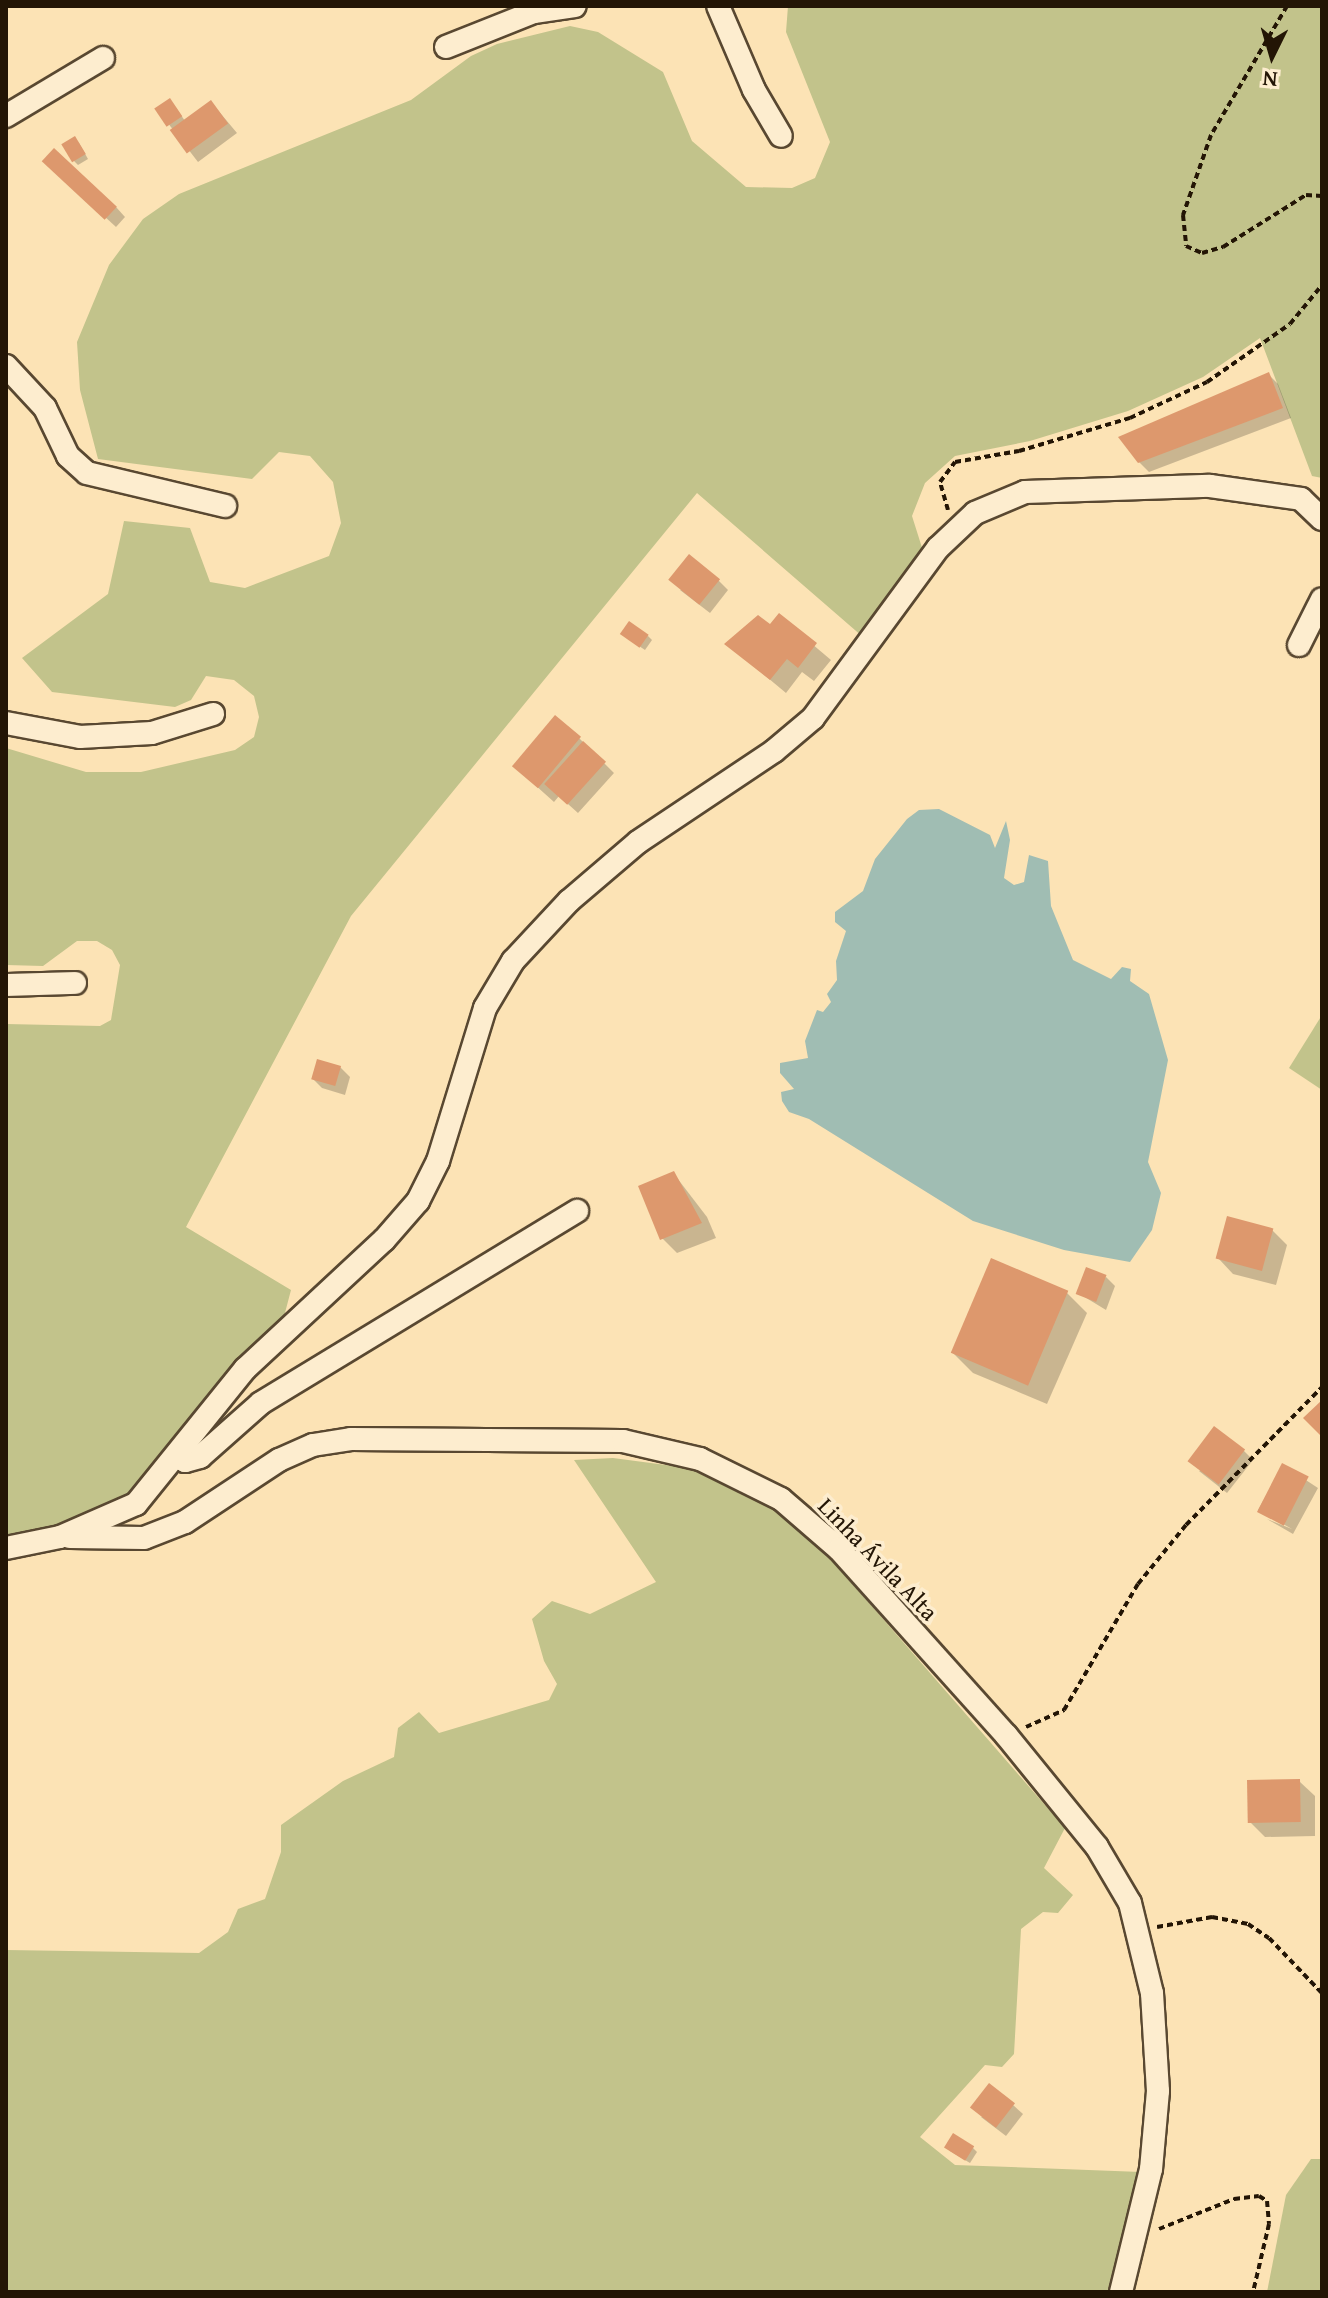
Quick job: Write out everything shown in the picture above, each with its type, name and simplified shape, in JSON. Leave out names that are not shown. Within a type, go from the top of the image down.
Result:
[{"type":"street","points":[[446,47],[534,12],[575,6]]},
{"type":"street","points":[[718,6],[748,77],[781,136]]},
{"type":"street","points":[[6,116],[103,58]]},
{"type":"street","points":[[6,366],[45,408],[68,456],[87,473],[225,506]]},
{"type":"street","points":[[6,1548],[60,1537],[136,1504],[245,1369],[384,1240],[418,1201],[438,1161],[485,1008],[513,961],[569,901],[638,842],[774,751],[813,718],[938,548],[975,513],[1025,492],[1210,486],[1301,499],[1322,519]]},
{"type":"street","points":[[1299,645],[1322,599]]},
{"type":"street","points":[[6,723],[80,737],[152,733],[213,714]]},
{"type":"street","points":[[6,985],[22,989],[75,983]]},
{"type":"street","points":[[177,1455],[185,1461],[200,1457],[261,1403],[577,1211]]},
{"type":"street","name":"Linha Ávila Alta","points":[[60,1537],[144,1538],[185,1522],[279,1460],[313,1445],[442,1438],[623,1441],[700,1459],[781,1499],[839,1549],[1006,1735],[1116,1874],[1138,1931],[1152,1993],[1158,2091],[1151,2169],[1121,2292]]},
{"type":"path","points":[[1287,6],[1211,135],[1183,215],[1186,246],[1202,253],[1223,247],[1306,195],[1322,196]]},
{"type":"path","points":[[955,532],[940,482],[955,462],[1019,451],[1130,418],[1207,382],[1290,324],[1322,285]]},
{"type":"path","points":[[1006,1735],[1064,1710],[1138,1584],[1186,1525],[1322,1387]]},
{"type":"path","points":[[1138,1931],[1212,1917],[1248,1924],[1269,1938],[1322,1993]]},
{"type":"path","points":[[1134,2239],[1234,2199],[1259,2196],[1270,2209],[1253,2292]]},
{"type":"green space","points":[[788,6],[1322,6],[1322,478],[1312,476],[1260,338],[1203,377],[1128,411],[1030,441],[955,456],[925,483],[912,516],[924,554],[863,637],[697,493],[351,916],[186,1227],[291,1290],[281,1328],[128,1496],[51,1530],[6,1540],[6,1024],[100,1026],[111,1020],[120,965],[112,950],[97,941],[77,941],[43,966],[6,965],[6,748],[86,772],[141,772],[235,750],[254,737],[259,717],[254,696],[234,680],[206,676],[191,700],[175,707],[52,692],[22,658],[108,594],[124,521],[190,528],[210,582],[245,588],[329,556],[341,523],[333,482],[310,456],[279,452],[252,479],[98,459],[80,390],[77,342],[109,265],[143,219],[179,194],[411,100],[471,56],[497,44],[570,26],[598,32],[663,72],[692,141],[746,187],[792,188],[815,178],[830,142],[786,32]]},
{"type":"green space","points":[[1322,1015],[1322,1090],[1289,1068]]},
{"type":"green space","points":[[613,1458],[696,1469],[774,1508],[836,1565],[1065,1828],[1044,1868],[1073,1895],[1058,1913],[1043,1912],[1021,1929],[1014,2054],[1002,2067],[985,2065],[920,2137],[955,2165],[1141,2172],[1113,2292],[6,2292],[6,1950],[199,1953],[228,1932],[238,1909],[265,1899],[281,1852],[281,1825],[343,1781],[394,1757],[398,1728],[419,1712],[439,1733],[549,1700],[557,1684],[544,1661],[532,1619],[552,1601],[590,1614],[656,1582],[574,1460]]},
{"type":"green space","points":[[1311,2159],[1322,2159],[1322,2292],[1267,2292],[1286,2195]]},
{"type":"water","points":[[939,809],[990,835],[995,848],[1006,821],[1010,840],[1004,878],[1014,885],[1024,882],[1029,855],[1048,861],[1051,906],[1073,960],[1111,979],[1122,967],[1131,969],[1130,981],[1149,994],[1168,1060],[1148,1162],[1161,1193],[1152,1230],[1130,1262],[1064,1250],[973,1221],[809,1119],[789,1112],[782,1101],[781,1092],[794,1089],[780,1073],[780,1063],[808,1058],[805,1041],[817,1010],[823,1012],[831,1002],[827,994],[837,980],[836,961],[846,931],[835,922],[835,912],[863,891],[875,859],[907,819],[919,810]]},
{"type":"building","points":[[170,98],[182,116],[167,127],[154,109]]},
{"type":"building","points":[[211,100],[228,123],[187,153],[170,130]]},
{"type":"building","points":[[75,136],[86,154],[72,162],[61,144]]},
{"type":"building","points":[[54,148],[117,207],[105,220],[42,161]]},
{"type":"building","points":[[1269,372],[1283,408],[1138,463],[1118,437]]},
{"type":"building","points":[[689,554],[720,579],[699,605],[668,580]]},
{"type":"building","points":[[779,613],[817,643],[798,668],[787,659],[770,680],[724,644],[758,615],[770,624]]},
{"type":"building","points":[[629,621],[649,635],[639,648],[620,634]]},
{"type":"building","points":[[555,715],[581,737],[538,788],[512,766]]},
{"type":"building","points":[[583,741],[606,762],[567,805],[544,784]]},
{"type":"building","points":[[317,1059],[341,1066],[335,1086],[311,1079]]},
{"type":"building","points":[[674,1171],[702,1223],[660,1240],[638,1186]]},
{"type":"building","points":[[1227,1216],[1273,1228],[1262,1271],[1216,1259]]},
{"type":"building","points":[[991,1258],[1068,1291],[1028,1386],[951,1353]]},
{"type":"building","points":[[1086,1267],[1107,1275],[1096,1302],[1076,1294]]},
{"type":"building","points":[[1322,1400],[1322,1437],[1303,1418]]},
{"type":"building","points":[[1214,1426],[1245,1449],[1219,1485],[1188,1461]]},
{"type":"building","points":[[1282,1463],[1309,1477],[1284,1526],[1257,1512]]},
{"type":"building","points":[[1300,1779],[1301,1822],[1248,1823],[1247,1780]]},
{"type":"building","points":[[989,2083],[1015,2103],[996,2128],[970,2107]]},
{"type":"building","points":[[953,2133],[974,2146],[965,2161],[944,2147]]}]
